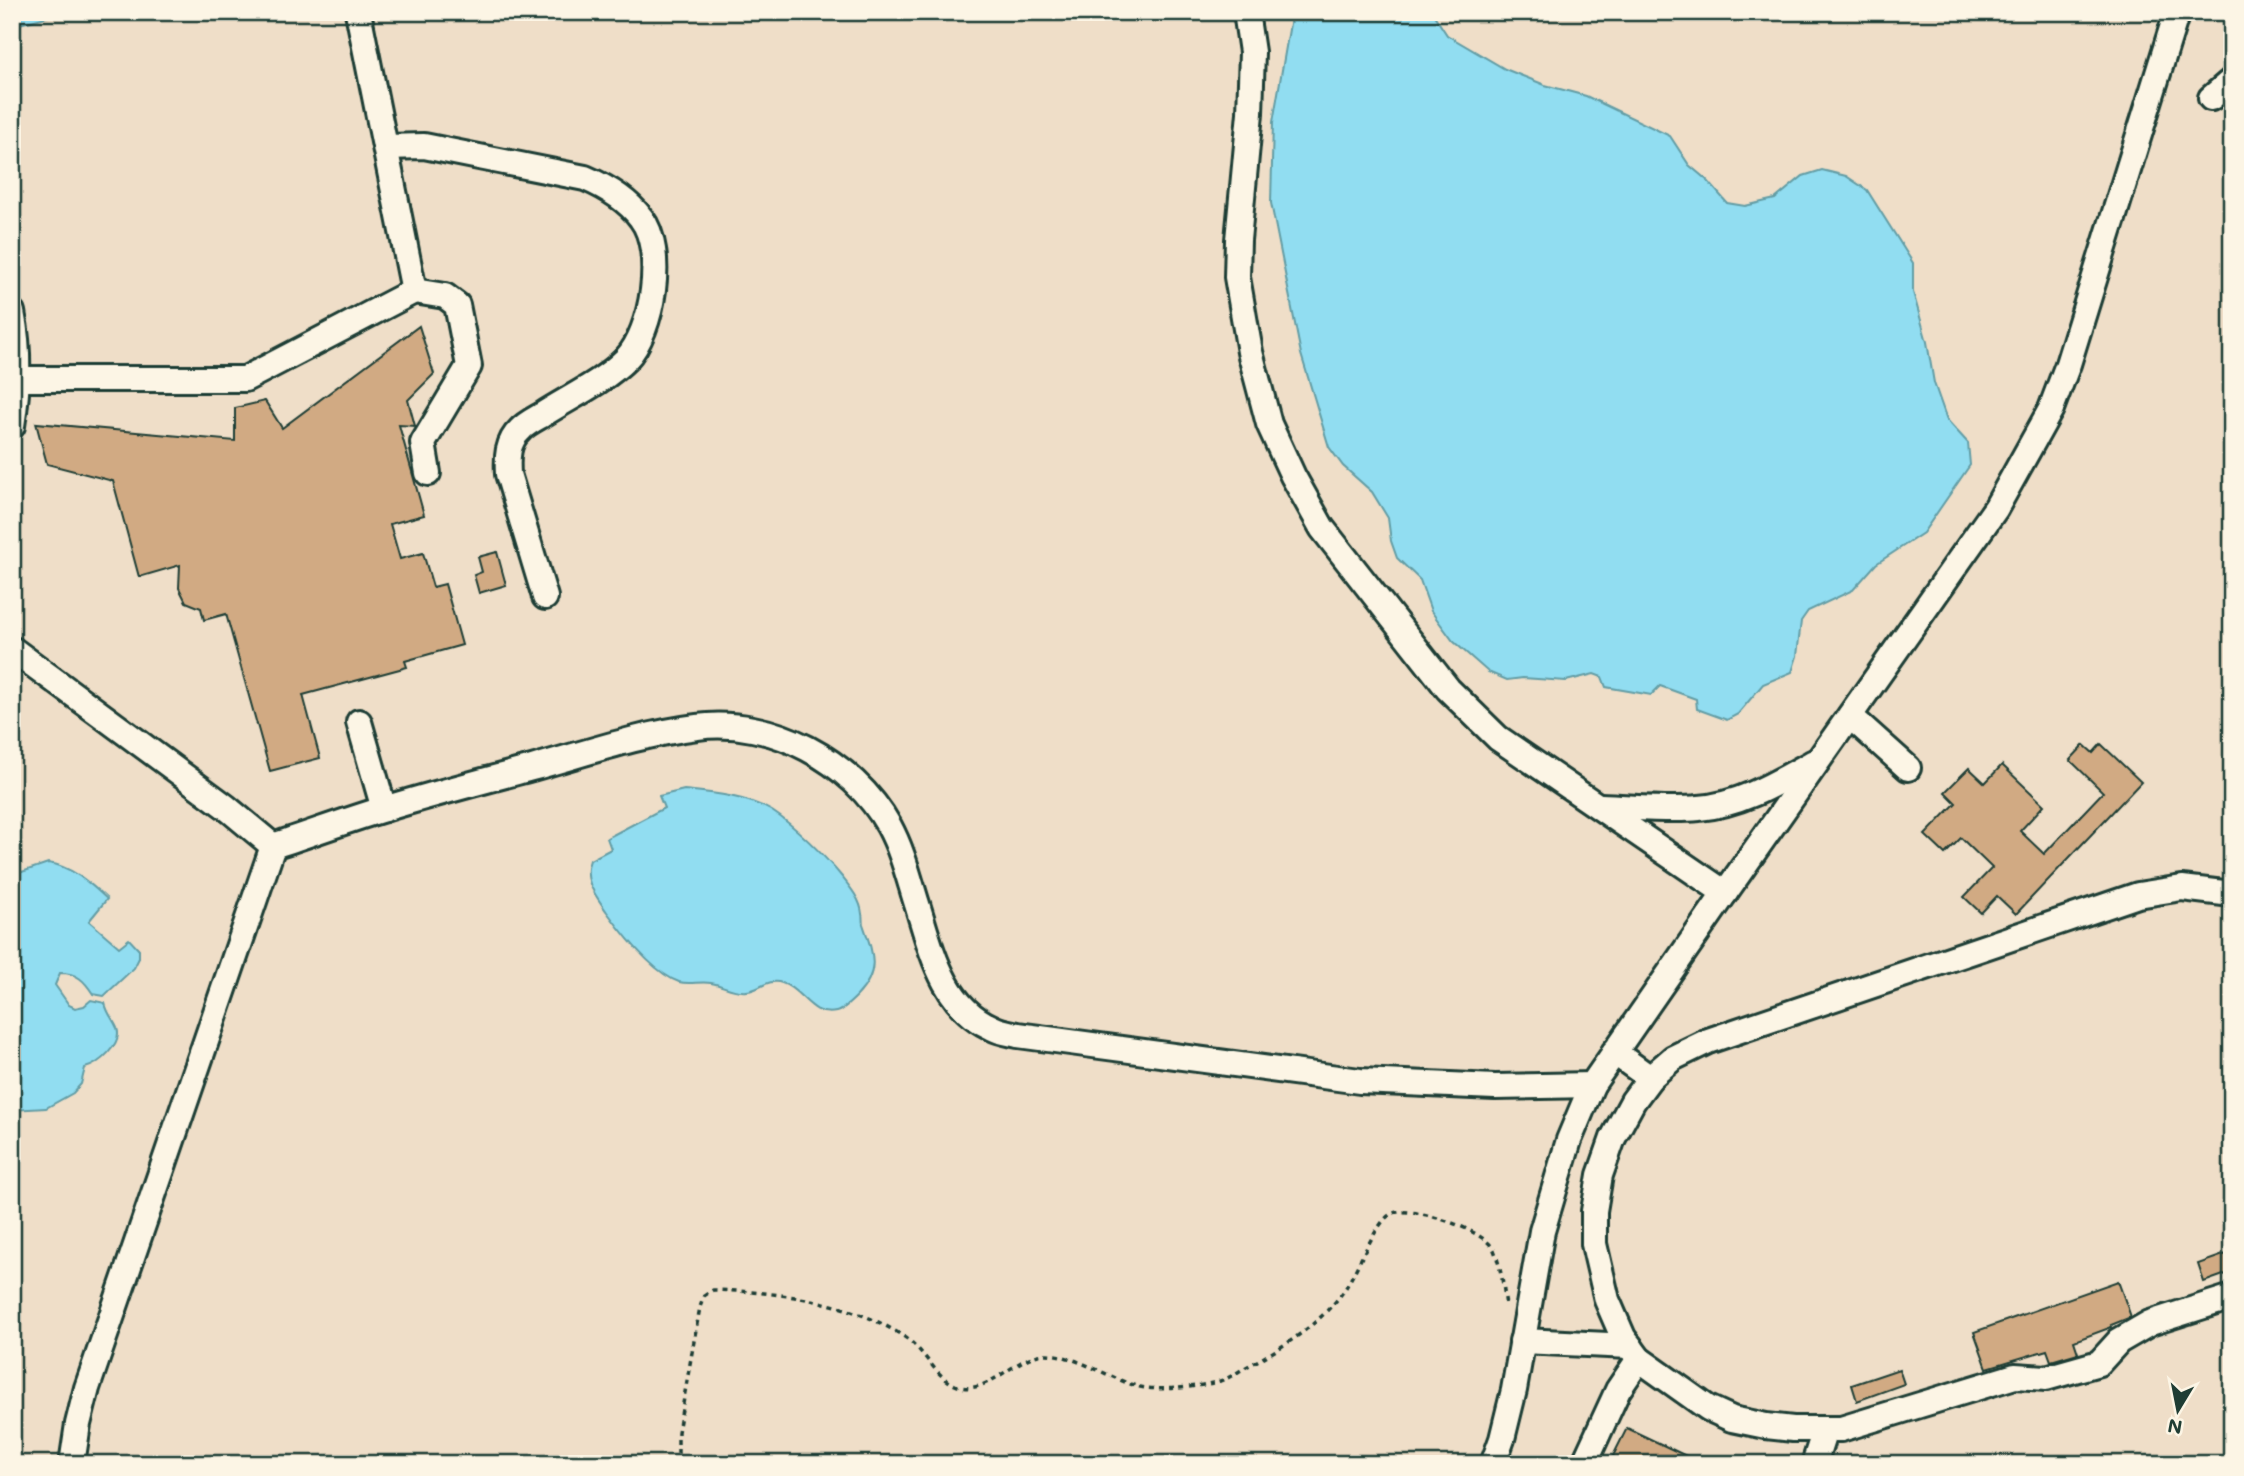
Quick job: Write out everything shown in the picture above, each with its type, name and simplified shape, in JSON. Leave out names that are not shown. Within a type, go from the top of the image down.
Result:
[{"type":"street","points":[[358,12],[414,291]]},
{"type":"street","points":[[1246,12],[1252,52],[1237,277],[1250,352],[1269,424],[1322,527],[1448,690],[1498,738],[1725,893]]},
{"type":"street","points":[[1493,1464],[1514,1390],[1542,1231],[1569,1140],[1592,1085],[1996,508],[2051,409],[2068,364],[2177,12]]},
{"type":"street","points":[[2211,98],[2232,80]]},
{"type":"street","points":[[386,147],[424,146],[585,178],[606,187],[628,204],[643,219],[650,237],[654,255],[651,300],[642,332],[629,356],[611,373],[520,429],[510,444],[508,474],[544,597]]},
{"type":"street","points":[[19,379],[245,379],[414,291],[445,296],[457,305],[469,366],[424,443],[428,473]]},
{"type":"street","points":[[12,312],[18,341],[19,379],[12,426]]},
{"type":"street","points":[[12,649],[226,807],[273,846]]},
{"type":"street","points":[[1850,716],[1908,768]]},
{"type":"street","points":[[359,722],[384,809]]},
{"type":"street","points":[[273,846],[384,809],[671,732],[718,726],[766,733],[786,739],[831,762],[856,782],[876,807],[901,853],[938,970],[960,1005],[993,1028],[1018,1035],[1360,1081],[1495,1087],[1592,1085]]},
{"type":"street","points":[[1601,806],[1700,808],[1734,801],[1768,788],[1821,758]]},
{"type":"street","points":[[72,1464],[87,1388],[273,846]]},
{"type":"street","points":[[2230,894],[2207,877],[2194,873],[2171,878],[2154,891],[1708,1041],[1673,1058],[1650,1078],[1633,1101],[1614,1138],[1600,1175],[1594,1211],[1594,1244],[1607,1300],[1623,1337],[1634,1352],[1662,1377],[1708,1408],[1732,1419],[1780,1428],[1841,1429],[2015,1376],[2046,1378],[2099,1363],[2119,1341],[2150,1323],[2232,1297]]},
{"type":"street","points":[[1614,1052],[1650,1078]]},
{"type":"street","points":[[1522,1341],[1634,1352]]},
{"type":"street","points":[[1584,1464],[1634,1352]]},
{"type":"street","points":[[1814,1464],[1825,1430]]},
{"type":"path","points":[[678,1464],[678,1432],[699,1307],[704,1296],[713,1290],[799,1298],[834,1306],[873,1320],[907,1339],[942,1376],[956,1386],[972,1387],[987,1382],[1037,1355],[1050,1354],[1139,1387],[1197,1387],[1223,1380],[1293,1341],[1343,1292],[1382,1222],[1394,1213],[1420,1213],[1482,1237],[1493,1249],[1504,1294],[1508,1330],[1522,1341]]},
{"type":"water","points":[[12,12],[65,12],[12,26]]},
{"type":"water","points":[[1292,12],[1432,12],[1447,35],[1505,69],[1545,85],[1586,96],[1670,136],[1689,165],[1708,181],[1727,203],[1745,206],[1775,199],[1803,176],[1822,170],[1846,176],[1867,190],[1913,263],[1913,292],[1927,342],[1934,383],[1947,420],[1968,443],[1970,465],[1923,533],[1876,564],[1853,590],[1808,611],[1801,621],[1797,656],[1792,672],[1763,684],[1738,714],[1727,720],[1697,709],[1696,699],[1660,686],[1651,695],[1606,687],[1602,677],[1594,674],[1566,681],[1523,678],[1507,680],[1488,672],[1453,641],[1431,611],[1420,580],[1397,558],[1391,541],[1388,518],[1372,492],[1343,466],[1329,447],[1301,354],[1271,203],[1273,122]]},
{"type":"water","points":[[684,790],[740,799],[772,811],[809,841],[852,889],[861,909],[873,962],[865,987],[844,1008],[836,1012],[820,1011],[789,986],[777,982],[742,991],[711,983],[679,982],[649,962],[607,912],[589,881],[590,860],[611,849],[607,838],[664,808],[659,796]]},
{"type":"water","points":[[48,863],[72,871],[107,899],[89,921],[119,947],[129,939],[139,950],[139,958],[134,968],[104,996],[93,994],[76,976],[60,973],[55,985],[69,1005],[75,1008],[84,1006],[91,1000],[105,1003],[117,1028],[116,1041],[108,1053],[85,1068],[81,1084],[73,1093],[46,1108],[12,1110],[13,875]]},
{"type":"building","points":[[419,326],[434,374],[408,400],[415,426],[399,425],[424,515],[390,524],[400,559],[423,553],[433,587],[445,584],[462,645],[405,661],[407,667],[303,695],[320,758],[270,771],[226,614],[204,620],[201,608],[186,602],[179,588],[180,565],[139,577],[113,481],[47,464],[36,423],[235,441],[235,408],[265,401],[282,428]]},
{"type":"building","points":[[497,552],[506,585],[479,593],[474,575],[482,572],[478,557]]},
{"type":"building","points":[[2101,744],[2141,782],[2016,914],[1997,896],[1981,913],[1964,897],[1992,868],[1961,838],[1945,854],[1925,835],[1956,803],[1945,792],[1969,768],[1985,783],[2002,765],[2044,805],[2020,831],[2044,854],[2103,792],[2070,760],[2084,745],[2093,753]]},
{"type":"building","points":[[2232,1252],[2232,1272],[2204,1282],[2198,1264]]},
{"type":"building","points":[[2118,1281],[2131,1317],[2074,1341],[2078,1353],[2051,1361],[2047,1350],[1987,1368],[1974,1332]]},
{"type":"building","points":[[1899,1369],[1904,1384],[1857,1401],[1852,1385]]},
{"type":"building","points":[[1627,1428],[1703,1464],[1609,1464]]}]
